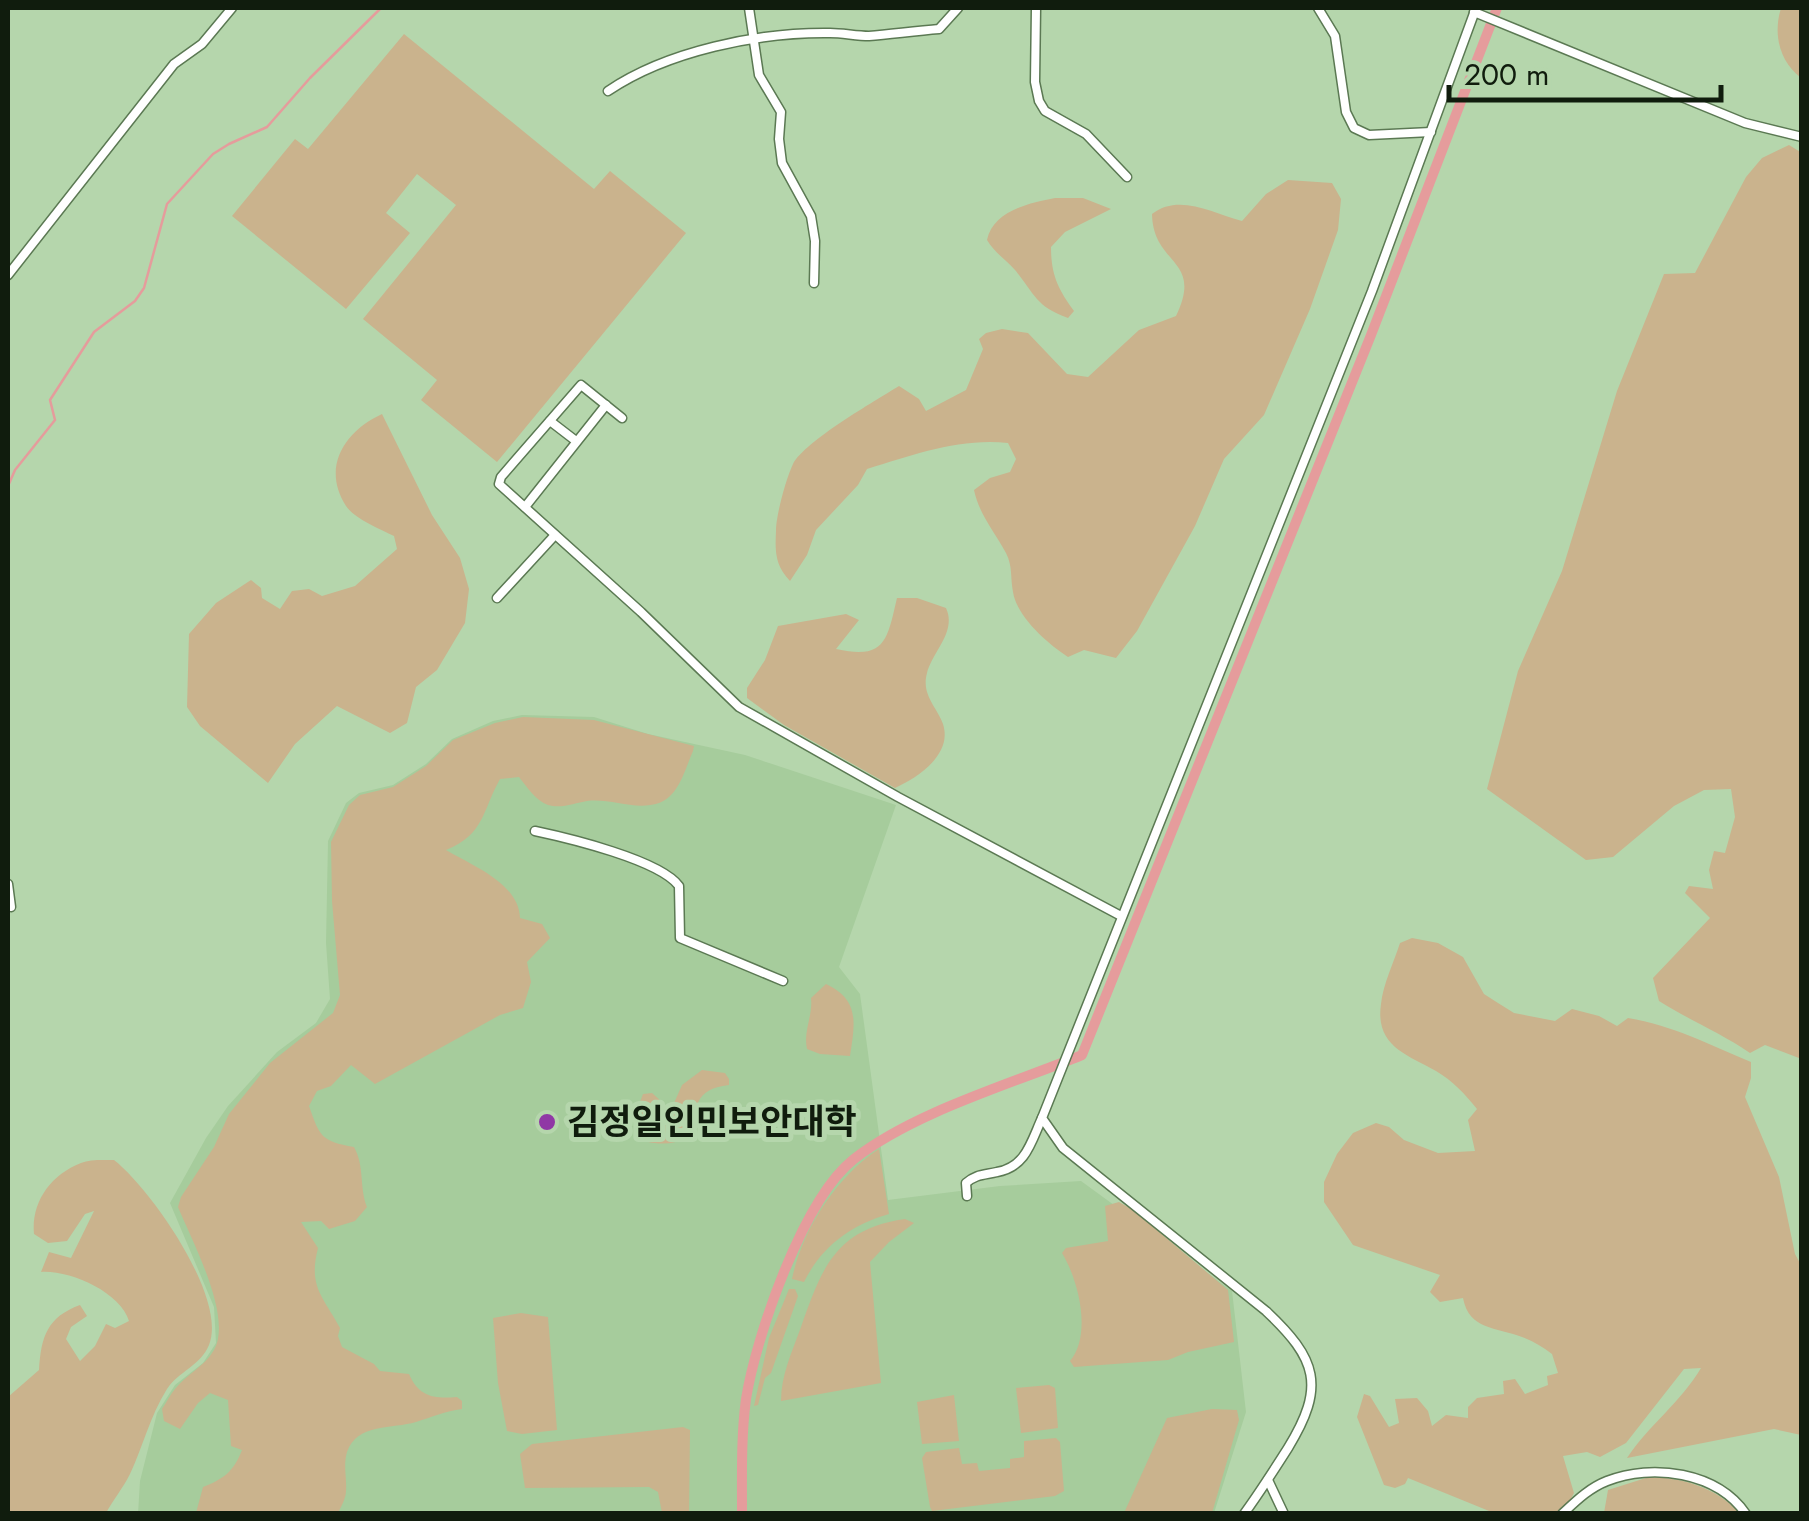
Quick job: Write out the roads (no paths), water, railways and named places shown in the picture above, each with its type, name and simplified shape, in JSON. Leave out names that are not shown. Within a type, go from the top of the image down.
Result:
[{"type":"street","points":[[8,275],[174,64],[202,44],[232,8]]},
{"type":"street","points":[[749,8],[759,75],[781,112],[782,163],[811,216],[814,283]]},
{"type":"street","points":[[608,90],[636,72],[668,60],[752,39],[830,33],[864,36],[938,29],[958,8]]},
{"type":"street","points":[[1036,8],[1035,82],[1039,101],[1046,111],[1086,134],[1128,177]]},
{"type":"street","points":[[1318,8],[1335,36],[1346,112],[1354,128],[1369,134],[1430,132]]},
{"type":"street","points":[[967,1196],[966,1183],[974,1176],[1016,1167],[1042,1118],[1365,310],[1477,12],[1745,123],[1802,137]]},
{"type":"street","points":[[622,418],[582,385],[499,484],[739,707],[1121,916]]},
{"type":"street","points":[[524,507],[606,405]]},
{"type":"street","points":[[550,420],[576,441]]},
{"type":"street","points":[[498,598],[556,535]]},
{"type":"street","points":[[535,832],[570,838],[666,874],[679,886],[679,934],[684,942],[783,981]]},
{"type":"street","points":[[8,884],[12,907]]},
{"type":"street","points":[[1042,1118],[1062,1148],[1293,1336],[1309,1365],[1313,1395],[1306,1419],[1244,1514]]},
{"type":"street","points":[[1562,1514],[1604,1482],[1630,1473],[1668,1472],[1725,1491],[1746,1514]]},
{"type":"street","points":[[1268,1480],[1284,1514]]},
{"type":"waterway","points":[[8,486],[15,470],[55,420],[50,400],[94,332],[135,301],[144,288],[167,204],[213,154],[267,127],[381,8]]},
{"type":"waterway","points":[[742,1514],[744,1413],[751,1372],[785,1270],[800,1236],[835,1178],[854,1159],[905,1127],[1082,1055],[1371,335],[1497,8]]},
{"type":"place","name":"김정일인민보안대학","points":[[547,1122]]}]
